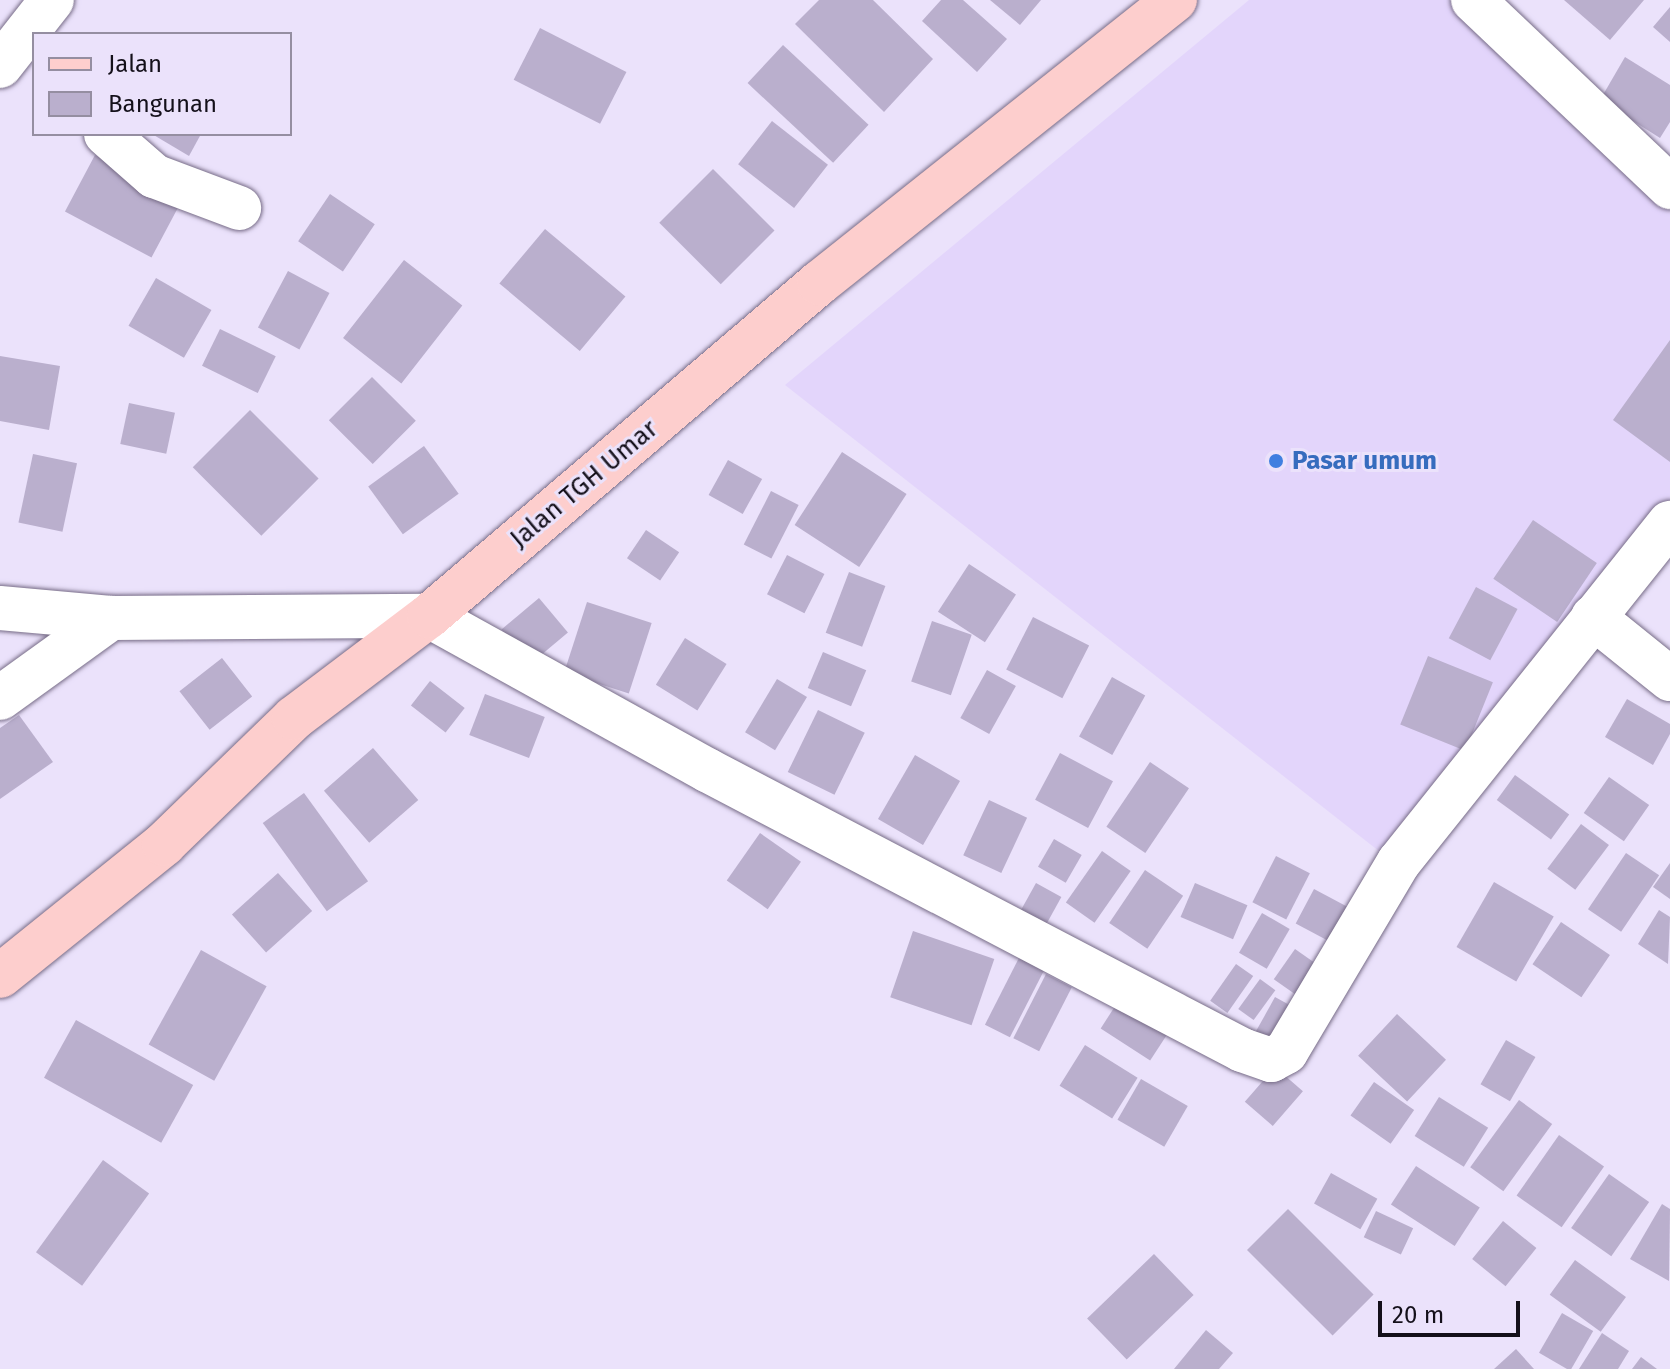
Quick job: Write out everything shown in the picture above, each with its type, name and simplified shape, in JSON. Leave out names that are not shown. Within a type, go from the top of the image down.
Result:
[{"type":"main road","name":"Jalan TGH Umar","points":[[0,976],[164,844],[294,718],[429,616],[819,283],[1175,0]]},
{"type":"street","points":[[34,32],[52,0]]},
{"type":"street","points":[[1473,0],[1670,187]]},
{"type":"street","points":[[15,64],[32,35]]},
{"type":"street","points":[[108,136],[154,176],[239,208]]},
{"type":"street","points":[[0,608],[111,618],[429,616],[707,770],[1242,1050],[1271,1060],[1286,1052],[1399,862],[1670,523]]},
{"type":"street","points":[[1593,617],[1670,679]]},
{"type":"street","points":[[0,698],[111,618]]},
{"type":"shaded area","name":"Pasar umum","points":[[1249,0],[1471,0],[1670,183],[1670,537],[1403,870],[785,385]]},
{"type":"building","points":[[819,0],[873,0],[933,59],[884,112],[795,24]]},
{"type":"building","points":[[941,0],[963,0],[1007,39],[977,72],[922,21]]},
{"type":"building","points":[[990,0],[1041,0],[1020,25]]},
{"type":"building","points":[[1564,0],[1644,0],[1610,40]]},
{"type":"building","points":[[1670,7],[1670,42],[1653,27]]},
{"type":"building","points":[[540,28],[626,72],[600,124],[514,80]]},
{"type":"building","points":[[783,45],[869,125],[833,163],[748,83]]},
{"type":"building","points":[[1625,57],[1670,85],[1670,122],[1660,138],[1600,100]]},
{"type":"building","points":[[772,121],[828,165],[794,208],[738,164]]},
{"type":"building","points":[[155,136],[200,136],[189,156]]},
{"type":"building","points":[[95,155],[182,201],[151,258],[65,212]]},
{"type":"building","points":[[713,169],[775,231],[721,284],[659,223]]},
{"type":"building","points":[[330,194],[375,224],[343,271],[298,241]]},
{"type":"building","points":[[545,229],[625,296],[580,351],[499,283]]},
{"type":"building","points":[[404,260],[462,306],[401,384],[343,338]]},
{"type":"building","points":[[288,271],[329,293],[299,350],[258,328]]},
{"type":"building","points":[[156,278],[211,310],[184,358],[128,326]]},
{"type":"building","points":[[220,329],[276,356],[258,393],[202,366]]},
{"type":"building","points":[[1670,340],[1670,462],[1613,420]]},
{"type":"building","points":[[0,356],[60,366],[49,430],[0,421]]},
{"type":"building","points":[[372,377],[416,421],[373,464],[329,420]]},
{"type":"building","points":[[129,403],[175,413],[166,454],[120,444]]},
{"type":"building","points":[[250,410],[319,479],[261,536],[193,467]]},
{"type":"building","points":[[424,446],[459,494],[403,534],[368,487]]},
{"type":"building","points":[[842,452],[907,494],[859,567],[795,525]]},
{"type":"building","points":[[33,454],[77,463],[62,532],[18,522]]},
{"type":"building","points":[[728,460],[762,479],[743,514],[709,495]]},
{"type":"building","points":[[771,491],[799,505],[771,559],[744,544]]},
{"type":"building","points":[[1533,520],[1597,563],[1557,622],[1493,579]]},
{"type":"building","points":[[646,530],[679,552],[660,581],[627,558]]},
{"type":"building","points":[[787,555],[824,574],[804,613],[767,594]]},
{"type":"building","points":[[969,564],[1016,594],[985,642],[938,612]]},
{"type":"building","points":[[849,572],[885,586],[862,647],[826,633]]},
{"type":"building","points":[[1476,587],[1517,609],[1490,660],[1449,638]]},
{"type":"building","points":[[539,598],[568,632],[530,664],[501,629]]},
{"type":"building","points":[[587,602],[652,623],[629,693],[564,672]]},
{"type":"building","points":[[1033,617],[1089,646],[1062,698],[1006,670]]},
{"type":"building","points":[[932,621],[972,635],[951,695],[911,682]]},
{"type":"building","points":[[685,638],[727,664],[697,711],[656,685]]},
{"type":"building","points":[[823,652],[866,670],[851,706],[808,688]]},
{"type":"building","points":[[1428,656],[1493,682],[1465,751],[1400,725]]},
{"type":"building","points":[[222,658],[252,697],[210,730],[179,691]]},
{"type":"building","points":[[987,670],[1016,686],[989,734],[960,718]]},
{"type":"building","points":[[1112,677],[1145,695],[1112,755],[1079,736]]},
{"type":"building","points":[[777,679],[807,697],[775,750],[745,732]]},
{"type":"building","points":[[430,681],[465,708],[446,733],[411,705]]},
{"type":"building","points":[[485,694],[545,717],[529,758],[469,735]]},
{"type":"building","points":[[1627,699],[1670,724],[1670,734],[1653,765],[1605,737]]},
{"type":"building","points":[[818,710],[865,733],[834,795],[788,772]]},
{"type":"building","points":[[19,715],[53,762],[0,799],[0,728]]},
{"type":"building","points":[[373,748],[418,800],[369,843],[324,791]]},
{"type":"building","points":[[1060,753],[1113,781],[1088,828],[1035,800]]},
{"type":"building","points":[[915,755],[960,781],[923,845],[878,819]]},
{"type":"building","points":[[1150,762],[1189,788],[1145,853],[1106,827]]},
{"type":"building","points":[[1515,775],[1569,814],[1551,839],[1497,800]]},
{"type":"building","points":[[1609,777],[1649,805],[1624,841],[1584,813]]},
{"type":"building","points":[[304,793],[368,881],[327,911],[263,823]]},
{"type":"building","points":[[989,800],[1027,818],[1001,873],[963,855]]},
{"type":"building","points":[[1581,824],[1609,845],[1575,890],[1547,869]]},
{"type":"building","points":[[760,833],[801,862],[768,909],[727,881]]},
{"type":"building","points":[[1054,839],[1082,855],[1066,883],[1038,867]]},
{"type":"building","points":[[1102,851],[1131,871],[1095,923],[1066,903]]},
{"type":"building","points":[[1626,853],[1659,875],[1621,932],[1588,909]]},
{"type":"building","points":[[1276,856],[1310,873],[1286,920],[1252,902]]},
{"type":"building","points":[[1670,863],[1670,899],[1653,887]]},
{"type":"building","points":[[1145,870],[1183,896],[1147,949],[1109,923]]},
{"type":"building","points":[[278,873],[312,911],[266,952],[232,914]]},
{"type":"building","points":[[1494,882],[1554,916],[1516,981],[1456,947]]},
{"type":"building","points":[[1036,883],[1061,897],[1041,935],[1015,921]]},
{"type":"building","points":[[1195,883],[1247,905],[1233,939],[1181,917]]},
{"type":"building","points":[[1314,889],[1357,912],[1339,946],[1296,923]]},
{"type":"building","points":[[1659,910],[1670,917],[1668,964],[1638,944]]},
{"type":"building","points":[[1262,913],[1290,929],[1267,969],[1239,953]]},
{"type":"building","points":[[1561,922],[1610,955],[1581,997],[1532,964]]},
{"type":"building","points":[[913,931],[994,959],[972,1025],[890,997]]},
{"type":"building","points":[[1024,948],[1049,961],[1010,1037],[985,1025]]},
{"type":"building","points":[[1295,949],[1325,970],[1304,1001],[1274,979]]},
{"type":"building","points":[[201,950],[267,986],[214,1081],[149,1044]]},
{"type":"building","points":[[1236,964],[1253,976],[1227,1013],[1210,1001]]},
{"type":"building","points":[[1046,974],[1072,987],[1039,1051],[1013,1038]]},
{"type":"building","points":[[1260,979],[1275,990],[1254,1020],[1238,1009]]},
{"type":"building","points":[[1123,994],[1172,1026],[1150,1061],[1101,1028]]},
{"type":"building","points":[[1275,997],[1300,1011],[1280,1047],[1255,1033]]},
{"type":"building","points":[[1397,1014],[1446,1060],[1407,1101],[1358,1056]]},
{"type":"building","points":[[76,1020],[193,1085],[161,1143],[44,1078]]},
{"type":"building","points":[[1506,1040],[1535,1057],[1510,1101],[1480,1084]]},
{"type":"building","points":[[1085,1045],[1138,1078],[1112,1119],[1060,1086]]},
{"type":"building","points":[[1275,1067],[1303,1091],[1273,1126],[1245,1102]]},
{"type":"building","points":[[1141,1079],[1188,1106],[1164,1147],[1118,1120]]},
{"type":"building","points":[[1374,1082],[1414,1110],[1391,1144],[1350,1116]]},
{"type":"building","points":[[1439,1097],[1488,1128],[1464,1167],[1415,1136]]},
{"type":"building","points":[[1519,1100],[1552,1124],[1503,1191],[1470,1167]]},
{"type":"building","points":[[1559,1135],[1604,1167],[1562,1227],[1517,1196]]},
{"type":"building","points":[[103,1160],[149,1194],[82,1286],[36,1252]]},
{"type":"building","points":[[1416,1166],[1480,1207],[1455,1246],[1391,1205]]},
{"type":"building","points":[[1331,1173],[1377,1199],[1360,1229],[1314,1204]]},
{"type":"building","points":[[1609,1174],[1649,1202],[1611,1256],[1571,1228]]},
{"type":"building","points":[[1662,1204],[1670,1209],[1669,1281],[1630,1259]]},
{"type":"building","points":[[1288,1209],[1374,1295],[1333,1336],[1247,1250]]},
{"type":"building","points":[[1376,1211],[1413,1228],[1401,1255],[1364,1237]]},
{"type":"building","points":[[1503,1221],[1536,1248],[1506,1286],[1472,1259]]},
{"type":"building","points":[[1154,1254],[1194,1295],[1127,1360],[1087,1319]]},
{"type":"building","points":[[1575,1260],[1626,1297],[1601,1332],[1550,1295]]},
{"type":"building","points":[[1562,1313],[1593,1331],[1571,1369],[1539,1353]]},
{"type":"building","points":[[1206,1330],[1233,1353],[1219,1369],[1174,1369]]},
{"type":"building","points":[[1602,1333],[1629,1351],[1618,1369],[1579,1369]]},
{"type":"building","points":[[1516,1349],[1534,1369],[1494,1369]]},
{"type":"building","points":[[1641,1357],[1657,1369],[1632,1369]]},
{"type":"place","name":"Pasar umum","points":[[1276,461]]}]
